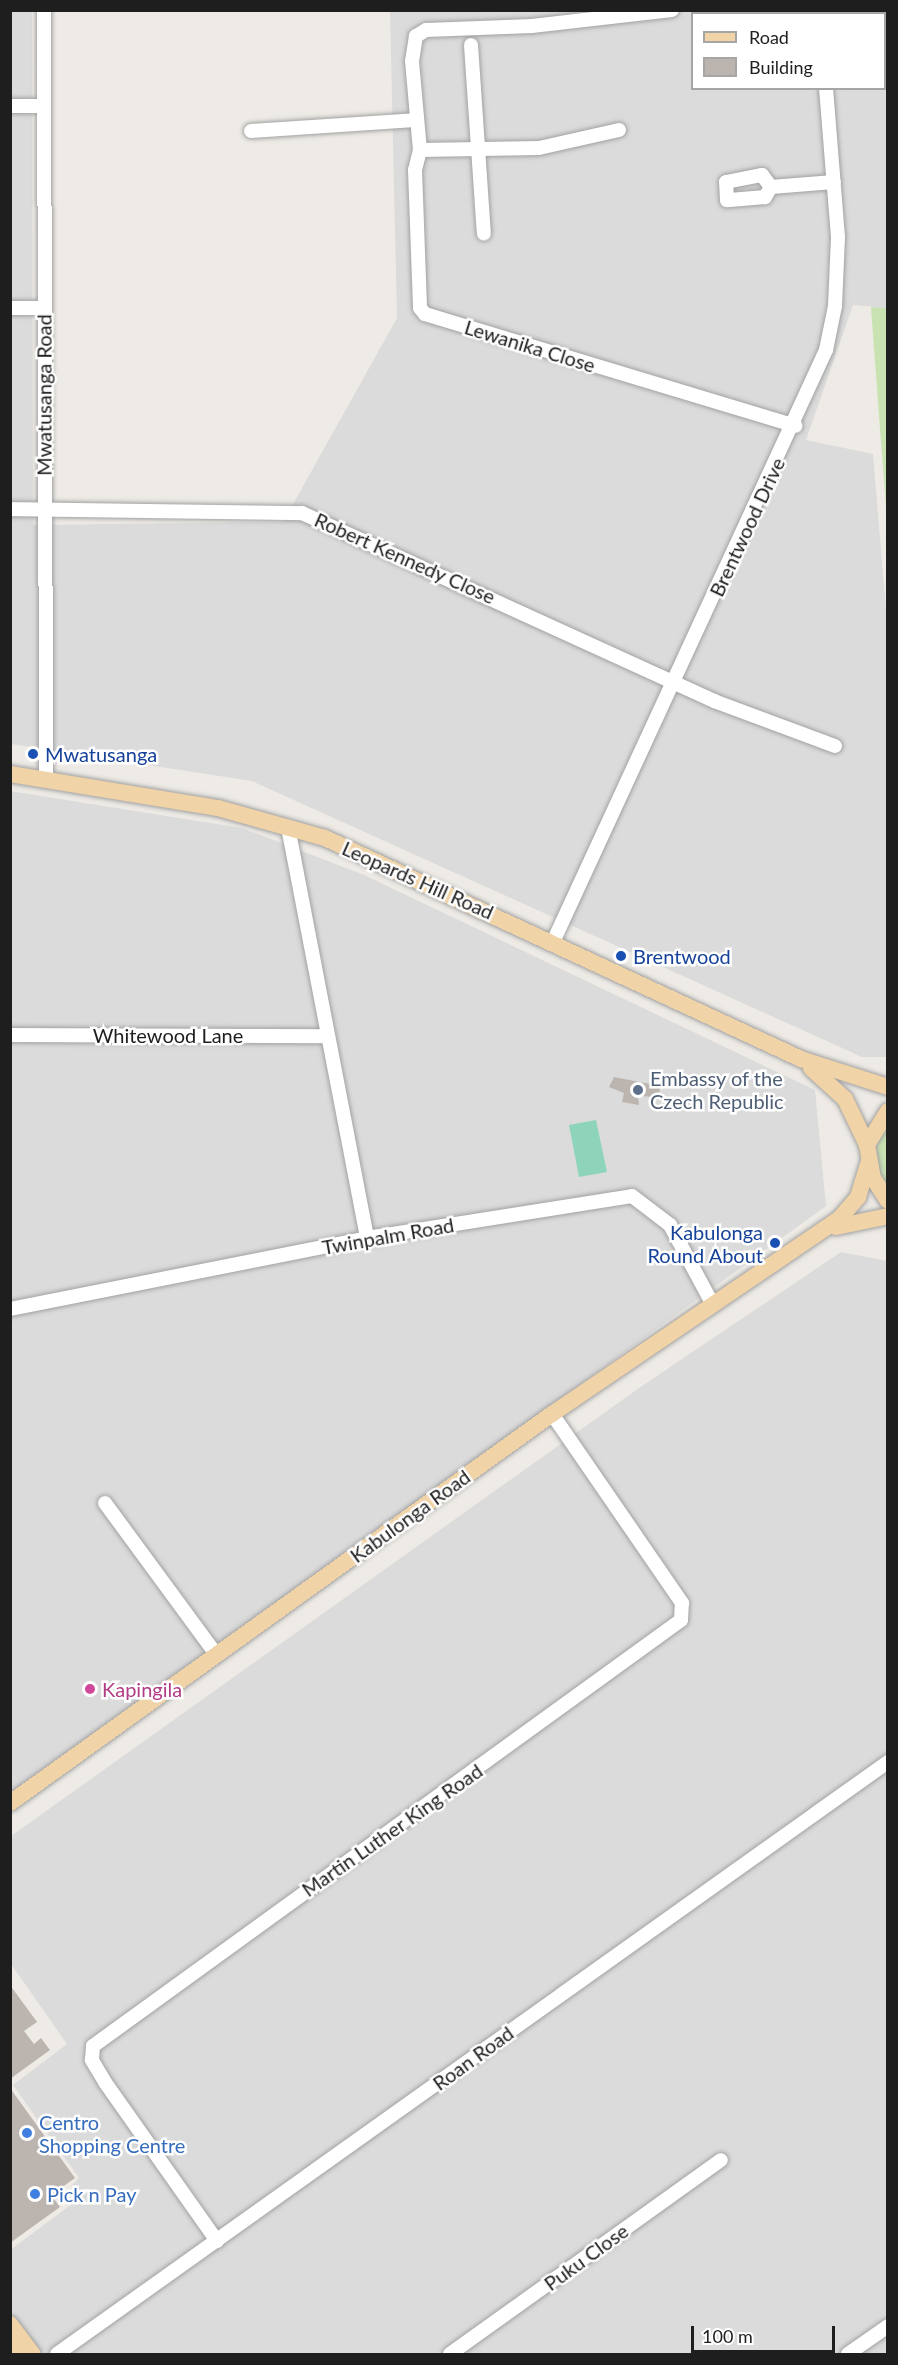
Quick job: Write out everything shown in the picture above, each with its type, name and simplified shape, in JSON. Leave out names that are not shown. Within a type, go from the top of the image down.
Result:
[{"type":"main road","name":"Leopards Hill Road","points":[[10,774],[218,808],[288,827],[553,942],[801,1059],[888,1087]]},
{"type":"main road","name":"Leopards Hill Road","points":[[801,1059],[845,1099],[888,1202]]},
{"type":"main road","name":"Kabulonga Road","points":[[10,1803],[552,1414],[712,1303],[814,1236],[854,1203],[868,1154],[888,1111]]},
{"type":"main road","name":"Kabulonga Road","points":[[814,1236],[855,1220],[888,1216]]},
{"type":"main road","points":[[10,2324],[33,2355]]},
{"type":"main road","points":[[10,2347],[16,2355]]},
{"type":"street","name":"Mwatusanga Road","points":[[44,10],[46,780]]},
{"type":"street","name":"Lewanika Close","points":[[672,10],[532,26],[426,30],[412,48],[415,120],[420,150],[415,170],[421,236],[417,296],[425,314],[795,426]]},
{"type":"street","points":[[471,45],[484,234]]},
{"type":"street","name":"Brentwood Drive","points":[[553,942],[795,426],[826,350],[835,306],[834,182],[826,90]]},
{"type":"street","points":[[10,106],[44,106]]},
{"type":"street","points":[[251,131],[415,120]]},
{"type":"street","points":[[420,150],[539,148],[619,130]]},
{"type":"street","points":[[771,187],[834,182]]},
{"type":"street","points":[[10,308],[44,308]]},
{"type":"street","name":"Robert Kennedy Close","points":[[10,509],[302,513],[674,683],[835,746]]},
{"type":"street","points":[[288,827],[326,1036],[367,1238]]},
{"type":"street","name":"Whitewood Lane","points":[[10,1035],[326,1036]]},
{"type":"street","name":"Twinpalm Road","points":[[10,1309],[367,1238],[632,1196],[670,1225],[712,1303]]},
{"type":"street","name":"Martin Luther King Road","points":[[217,2241],[105,2082],[92,2060],[93,2046],[681,1620],[682,1603],[552,1414]]},
{"type":"street","points":[[105,1503],[216,1654]]},
{"type":"street","name":"Roan Road","points":[[57,2355],[888,1762]]},
{"type":"street","name":"Puku Close","points":[[450,2355],[721,2160]]},
{"type":"street","points":[[848,2355],[888,2326]]},
{"type":"shaded area","points":[[10,11],[32,11],[33,525],[283,522],[397,318],[390,11],[887,11],[887,308],[853,305],[806,440],[873,454],[888,633],[887,1057],[862,1057],[252,781],[11,744]]},
{"type":"shaded area","points":[[10,791],[242,828],[364,875],[815,1090],[826,1206],[11,1797]]},
{"type":"shaded area","points":[[841,1252],[887,1261],[887,2354],[11,2354],[10,2250],[80,2198],[71,2186],[79,2178],[13,2085],[67,2044],[11,1964],[11,1836],[639,1388]]},
{"type":"green space","points":[[871,307],[887,308],[887,519],[880,429]]},
{"type":"green space","points":[[596,1120],[607,1172],[579,1177],[569,1125]]},
{"type":"green space","points":[[887,1122],[887,1194],[878,1179],[875,1151]]},
{"type":"building","name":"Embassy of the Czech Republic","points":[[614,1077],[660,1086],[659,1097],[638,1096],[639,1105],[622,1102],[624,1093],[609,1087]]},
{"type":"building","name":"Centro Shopping Centre","points":[[10,1985],[37,2022],[24,2031],[34,2044],[41,2038],[50,2050],[10,2079]]},
{"type":"building","name":"Centro Shopping Centre","points":[[10,2088],[75,2178],[51,2195],[60,2207],[10,2243]]},
{"type":"place","name":"Mwatusanga","points":[[33,754]]},
{"type":"place","name":"Brentwood","points":[[621,956]]},
{"type":"place","name":"Embassy of the Czech Republic","points":[[638,1090]]},
{"type":"place","name":"Kabulonga Round About","points":[[775,1243]]},
{"type":"place","name":"Kapingila","points":[[90,1689]]},
{"type":"place","name":"Centro Shopping Centre","points":[[27,2133]]},
{"type":"place","name":"Pick n Pay","points":[[35,2194]]}]
